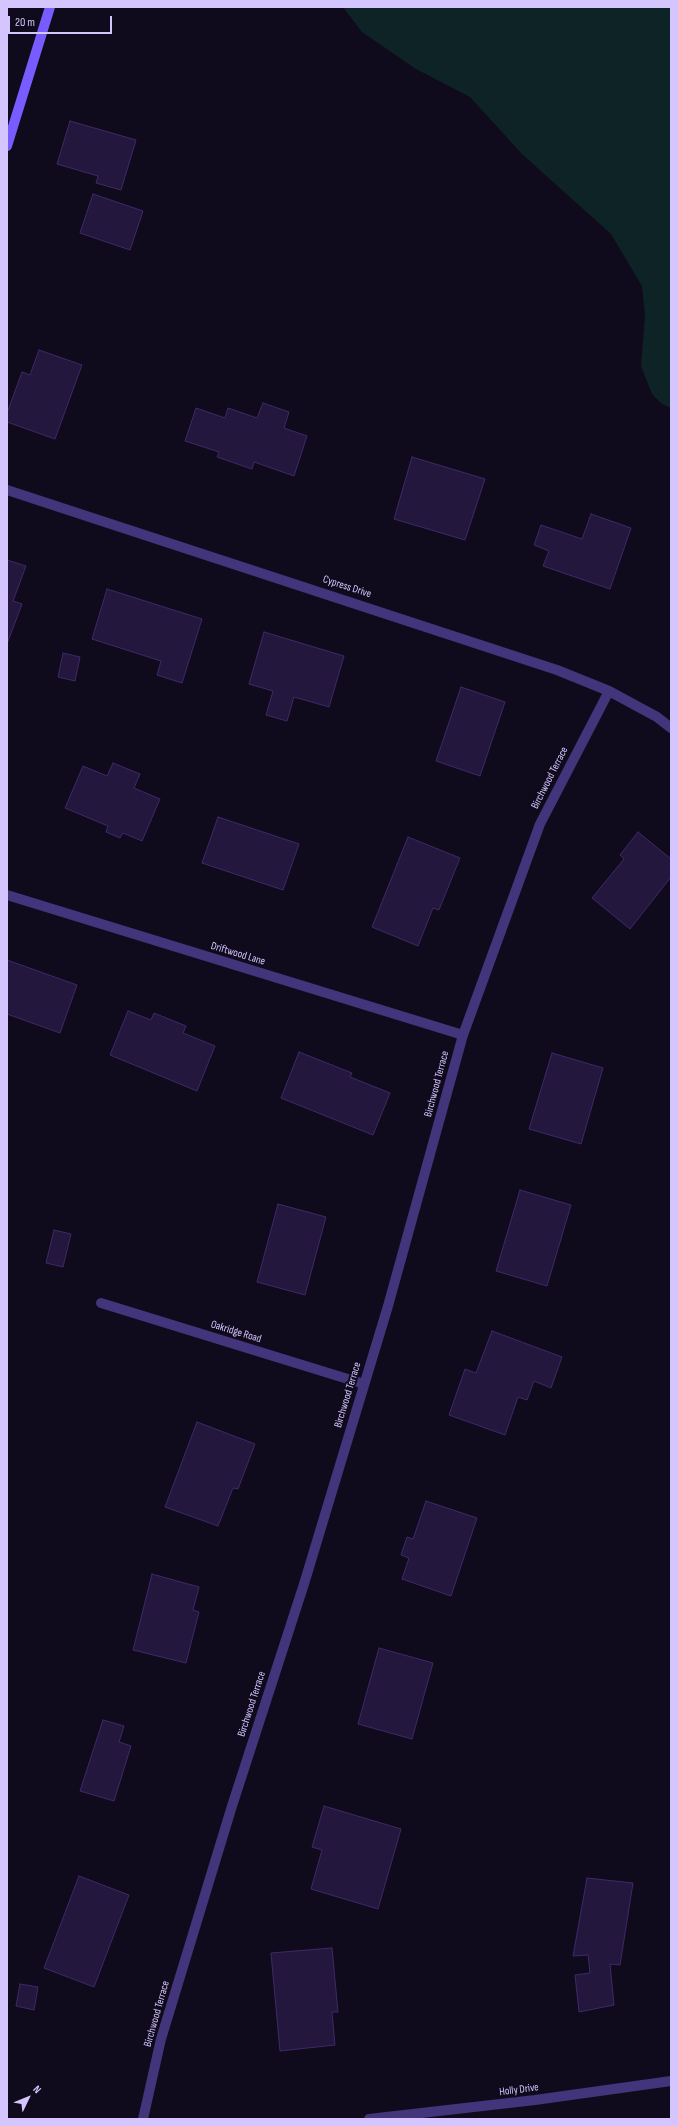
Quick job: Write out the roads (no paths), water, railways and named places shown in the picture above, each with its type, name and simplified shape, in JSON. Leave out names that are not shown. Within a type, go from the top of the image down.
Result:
[{"type":"main road","points":[[7,146],[50,7]]},
{"type":"street","name":"Cypress Drive","points":[[7,490],[421,624],[557,670],[609,691],[657,717],[671,728]]},
{"type":"street","name":"Birchwood Terrace","points":[[143,2119],[161,2039],[232,1806],[304,1584],[364,1384],[463,1034],[540,824],[609,691]]},
{"type":"street","name":"Driftwood Lane","points":[[7,895],[463,1034]]},
{"type":"street","name":"Oakridge Road","points":[[101,1303],[364,1384]]},
{"type":"street","name":"Holly Drive","points":[[369,2119],[535,2100],[671,2081]]}]
